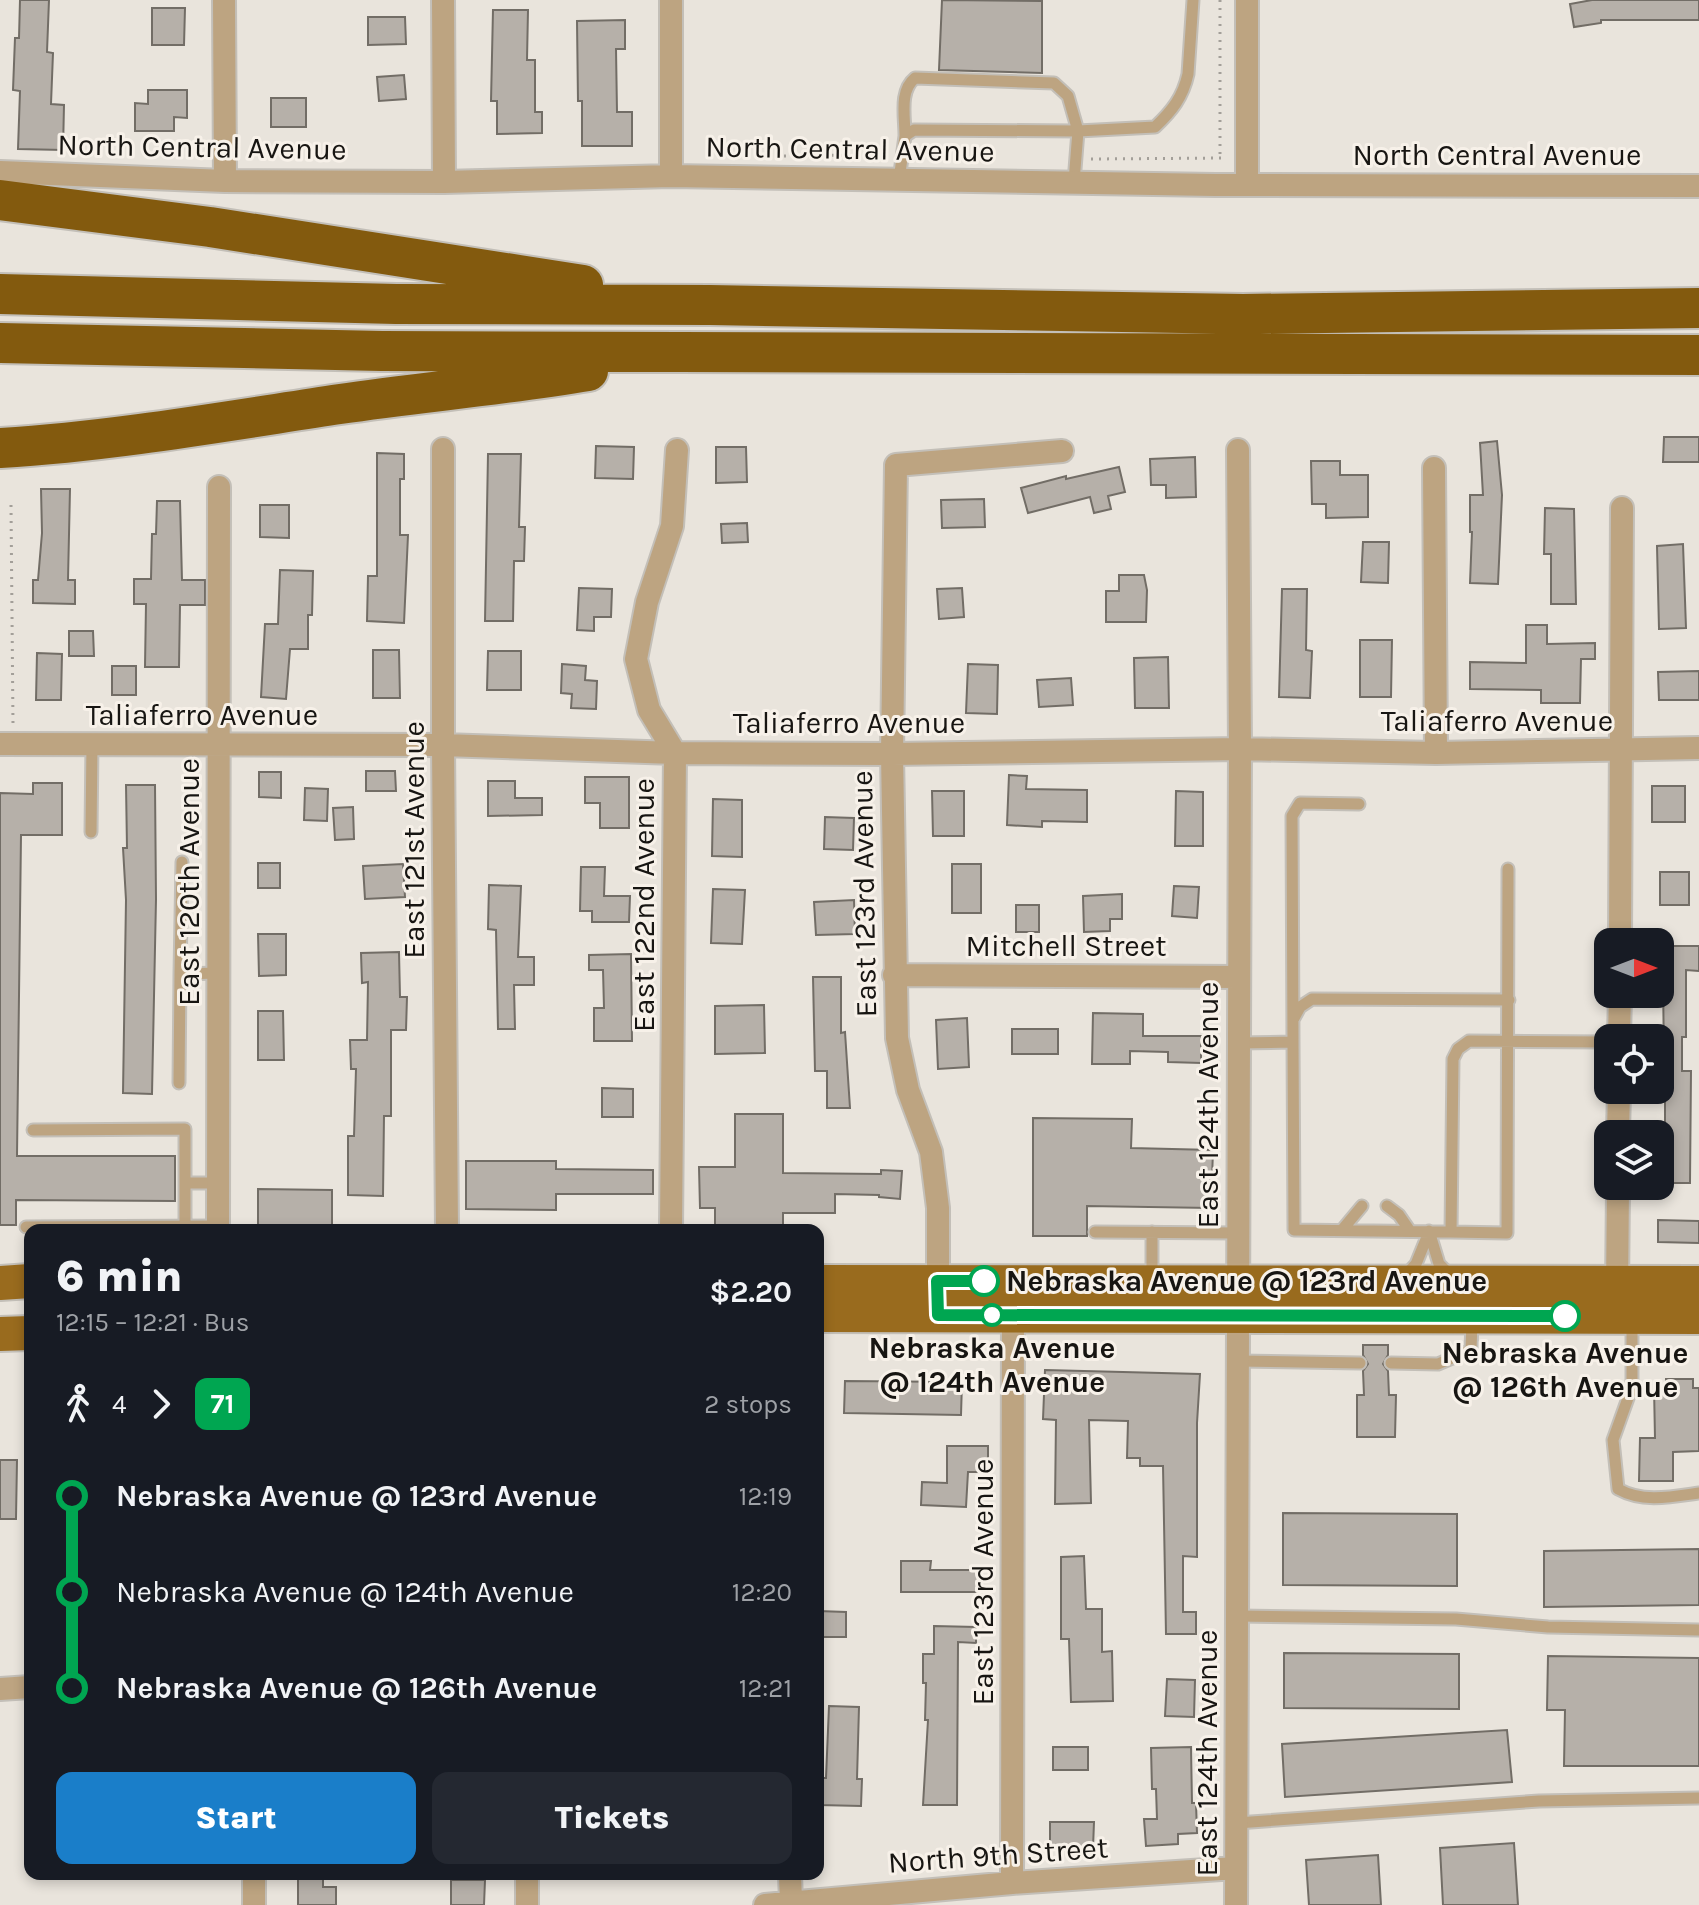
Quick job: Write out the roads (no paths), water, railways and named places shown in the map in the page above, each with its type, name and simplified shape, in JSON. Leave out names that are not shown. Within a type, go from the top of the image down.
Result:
[{"type":"highway","points":[[0,200],[311,242],[710,305]]},
{"type":"highway","points":[[0,294],[396,304],[710,305],[1243,314],[1699,308]]},
{"type":"highway","points":[[0,343],[366,351],[1699,355]]},
{"type":"highway","points":[[0,448],[104,438],[368,400],[512,384],[690,353]]},
{"type":"main road","points":[[0,1283],[24,1281]]},
{"type":"main road","points":[[824,1282],[1699,1283]]},
{"type":"main road","points":[[824,1315],[1699,1317]]},
{"type":"main road","points":[[0,1334],[24,1333]]},
{"type":"street","points":[[224,0],[225,181]]},
{"type":"street","points":[[443,0],[444,182]]},
{"type":"street","points":[[671,0],[671,176]]},
{"type":"street","points":[[1247,0],[1247,184]]},
{"type":"street","name":"North Central Avenue","points":[[0,172],[225,181],[444,182],[671,176],[1699,186]]},
{"type":"street","name":"East 121st Avenue","points":[[443,449],[447,1224]]},
{"type":"street","name":"East 122nd Avenue","points":[[671,1224],[675,753],[649,710],[636,659],[647,602],[672,526],[677,450]]},
{"type":"street","name":"East 124th Avenue","points":[[1236,1905],[1240,749],[1238,450]]},
{"type":"street","name":"East 123rd Avenue","points":[[938,1315],[938,1208],[931,1152],[908,1090],[897,1038],[892,754],[896,465],[1062,451]]},
{"type":"street","points":[[1434,468],[1436,753]]},
{"type":"street","name":"East 120th Avenue","points":[[218,1224],[219,487]]},
{"type":"street","points":[[1620,928],[1622,508]]},
{"type":"street","name":"Taliaferro Avenue","points":[[6,744],[443,745],[675,753],[892,754],[1240,749],[1436,753],[1699,748]]},
{"type":"street","name":"Mitchell Street","points":[[894,975],[1239,977]]},
{"type":"street","points":[[1618,1200],[1617,1281],[1624,1317]]},
{"type":"street","name":"East 123rd Avenue","points":[[1012,1883],[1014,1281]]},
{"type":"street","points":[[0,1689],[24,1687]]},
{"type":"street","name":"North 9th Street","points":[[765,1905],[1012,1883],[1236,1868]]},
{"type":"street","points":[[254,1880],[254,1905]]},
{"type":"street","points":[[527,1880],[527,1905]]},
{"type":"street","points":[[790,1880],[791,1902]]},
{"type":"lane","points":[[905,136],[914,130],[937,129],[1078,131],[1155,127],[1174,110],[1186,85],[1193,0]]},
{"type":"lane","points":[[899,180],[905,136],[904,101],[907,85],[915,78],[1054,83],[1068,96],[1078,131],[1074,182]]},
{"type":"lane","points":[[91,832],[92,744]]},
{"type":"lane","points":[[1359,804],[1300,803],[1292,816],[1294,1230],[1507,1233],[1508,869]]},
{"type":"lane","points":[[179,1083],[182,862]]},
{"type":"lane","points":[[180,974],[219,973]]},
{"type":"lane","points":[[1293,1019],[1300,1007],[1312,999],[1509,1000]]},
{"type":"lane","points":[[1451,1232],[1453,1059],[1458,1049],[1469,1041],[1594,1042]]},
{"type":"lane","points":[[1239,1043],[1293,1042]]},
{"type":"lane","points":[[33,1130],[185,1129],[185,1224]]},
{"type":"lane","points":[[185,1183],[218,1183]]},
{"type":"lane","points":[[1342,1230],[1362,1206]]},
{"type":"lane","points":[[1387,1206],[1399,1215],[1410,1231]]},
{"type":"lane","points":[[1400,1281],[1416,1264],[1429,1231]]},
{"type":"lane","points":[[1429,1231],[1439,1264],[1445,1273],[1461,1281]]},
{"type":"lane","points":[[1095,1232],[1238,1233]]},
{"type":"lane","points":[[1152,1232],[1152,1281]]},
{"type":"lane","points":[[1391,1363],[1438,1364],[1471,1350],[1472,1316]]},
{"type":"lane","points":[[1624,1317],[1632,1387],[1613,1440],[1618,1489],[1635,1497],[1660,1498],[1699,1493]]},
{"type":"lane","points":[[1239,1361],[1360,1363]]},
{"type":"lane","points":[[1238,1616],[1456,1619],[1548,1627],[1699,1630]]},
{"type":"lane","points":[[1237,1823],[1539,1801],[1699,1798]]},
{"type":"place","name":"Nebraska Avenue @ 123rd Avenue","points":[[984,1281]]},
{"type":"place","name":"Nebraska Avenue @ 124th Avenue","points":[[992,1315]]},
{"type":"place","name":"Nebraska Avenue @ 126th Avenue","points":[[1565,1316]]}]
